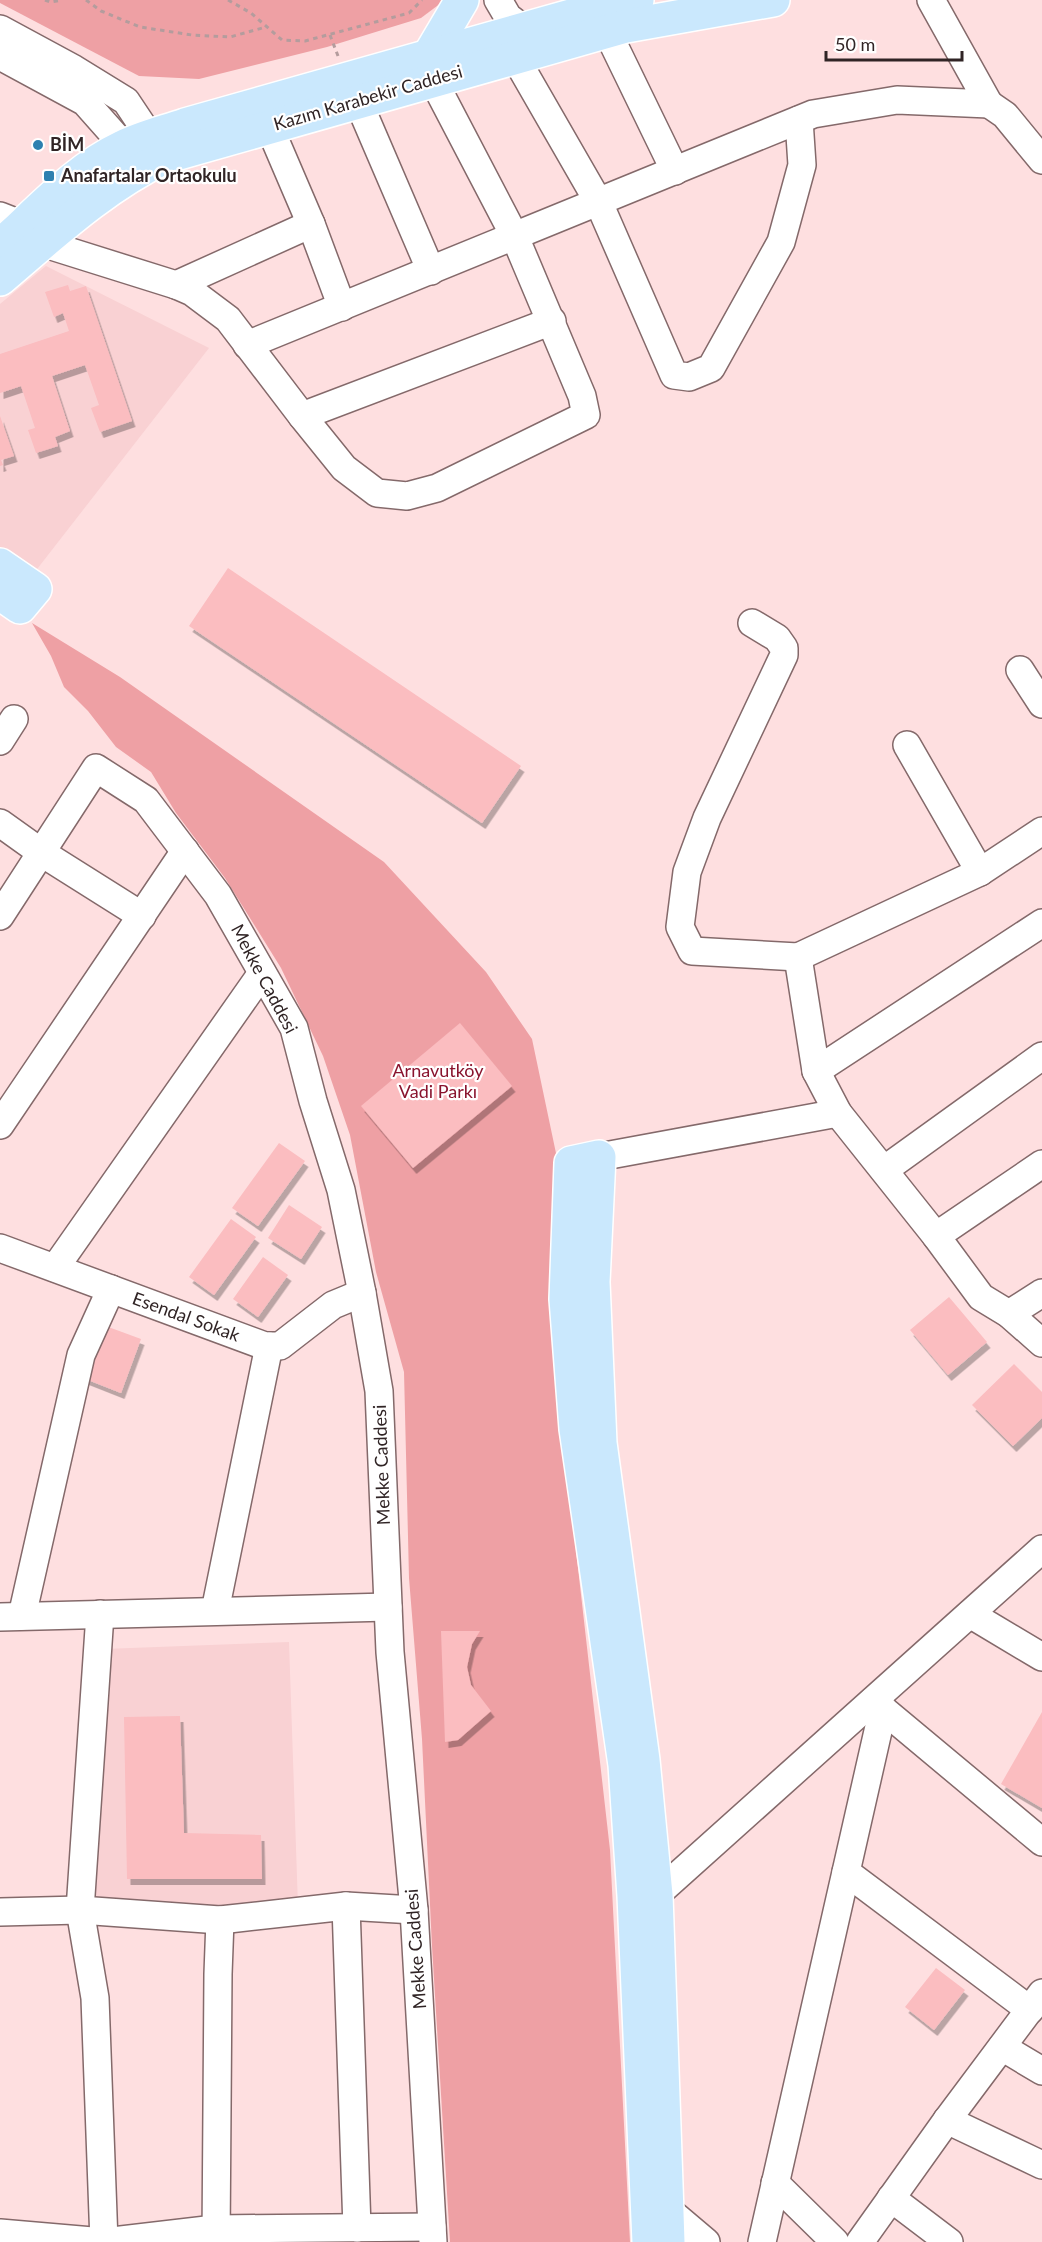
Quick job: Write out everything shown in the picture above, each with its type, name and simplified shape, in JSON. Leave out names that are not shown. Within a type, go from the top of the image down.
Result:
[{"type":"main road","points":[[431,68],[462,0]]},
{"type":"main road","name":"Kazım Karabekir Caddesi","points":[[0,279],[16,233],[114,185],[143,148],[185,125],[431,68],[520,43],[637,0]]},
{"type":"main road","name":"Kazım Karabekir Caddesi","points":[[520,43],[607,31],[664,18],[773,0]]},
{"type":"main road","name":"Kazım Karabekir Caddesi","points":[[143,148],[195,147],[358,101],[431,68]]},
{"type":"main road","points":[[0,566],[14,602]]},
{"type":"main road","points":[[585,1160],[566,1299],[576,1429],[645,1895],[668,2242]]},
{"type":"main road","points":[[645,1895],[649,2242]]},
{"type":"street","points":[[498,0],[599,202],[674,375],[689,377],[711,368],[782,242],[802,165],[799,120]]},
{"type":"street","points":[[932,0],[989,104],[1005,115],[1042,160]]},
{"type":"street","points":[[0,29],[74,69],[126,101],[143,148]]},
{"type":"street","points":[[607,31],[675,171]]},
{"type":"street","points":[[0,56],[85,102],[143,148]]},
{"type":"street","points":[[16,233],[192,292],[228,319],[344,468],[377,493],[407,496],[437,488],[586,415],[582,396],[515,237],[431,68]]},
{"type":"street","points":[[247,345],[813,114],[897,100],[989,104]]},
{"type":"street","points":[[358,101],[431,271]]},
{"type":"street","points":[[269,126],[311,224],[342,307]]},
{"type":"street","points":[[176,285],[311,224]]},
{"type":"street","points":[[302,416],[552,321]]},
{"type":"street","points":[[752,623],[777,638],[784,648],[784,655],[707,818],[687,872],[680,927],[692,951],[798,957],[980,872],[1042,831]]},
{"type":"street","points":[[1020,670],[1042,704]]},
{"type":"street","points":[[907,745],[980,872]]},
{"type":"street","name":"Mekke Caddesi","points":[[42,853],[96,768],[146,800],[218,894],[294,1028],[313,1101],[341,1190],[379,1390],[390,1652],[414,1910],[433,2235]]},
{"type":"street","points":[[0,823],[42,853],[142,916]]},
{"type":"street","points":[[4,1110],[142,916],[185,851]]},
{"type":"street","points":[[0,916],[42,853]]},
{"type":"street","points":[[816,1071],[1038,932]]},
{"type":"street","points":[[798,957],[816,1071],[838,1113],[936,1236],[981,1297],[1009,1314],[1042,1343]]},
{"type":"street","points":[[55,1268],[261,973]]},
{"type":"street","points":[[884,1170],[1042,1056]]},
{"type":"street","points":[[585,1160],[838,1113]]},
{"type":"street","points":[[936,1236],[1042,1164]]},
{"type":"street","name":"Esendal Sokak","points":[[0,1248],[269,1346]]},
{"type":"street","points":[[111,1289],[81,1355],[11,1616],[388,1607]]},
{"type":"street","points":[[214,1611],[269,1346],[280,1346],[333,1305],[362,1293]]},
{"type":"street","points":[[1009,1314],[1042,1293]]},
{"type":"street","points":[[645,1895],[878,1705],[970,1614],[1042,1549]]},
{"type":"street","points":[[100,1614],[80,1910],[96,1998],[104,2242]]},
{"type":"street","points":[[970,1614],[1042,1657]]},
{"type":"street","points":[[878,1705],[1042,1842]]},
{"type":"street","points":[[762,2242],[846,1872],[878,1705]]},
{"type":"street","points":[[846,1872],[1036,2002],[947,2120],[860,2242]]},
{"type":"street","points":[[346,1906],[357,2228]]},
{"type":"street","points":[[0,1912],[80,1910],[220,1920],[346,1906],[414,1910]]},
{"type":"street","points":[[216,2235],[220,1920]]},
{"type":"street","points":[[1002,2047],[1042,2071]]},
{"type":"street","points":[[947,2120],[1042,2165]]},
{"type":"street","points":[[775,2183],[836,2242]]},
{"type":"street","points":[[891,2198],[949,2242]]},
{"type":"street","points":[[667,2209],[706,2242]]},
{"type":"street","points":[[0,2233],[104,2242],[357,2228],[433,2235]]},
{"type":"path","points":[[45,0],[50,2],[62,0]]},
{"type":"path","points":[[86,0],[100,11],[140,27],[192,35],[230,37],[266,27]]},
{"type":"path","points":[[228,0],[250,13],[282,40],[305,41],[409,13],[422,0]]},
{"type":"shaded area","points":[[46,266],[209,348],[34,573],[0,549],[0,304]]},
{"type":"shaded area","points":[[289,1642],[298,1906],[95,1916],[104,1649]]},
{"type":"green space","points":[[0,0],[445,0],[421,18],[327,47],[199,79],[139,76],[0,3]]},
{"type":"green space","name":"Arnavutköy Vadi Parkı","points":[[32,623],[120,677],[384,862],[486,972],[532,1039],[557,1158],[573,1524],[610,1850],[630,2242],[450,2242],[422,1739],[409,1578],[404,1372],[376,1272],[350,1135],[323,1056],[281,968],[225,878],[176,813],[151,772],[116,747],[88,711],[64,687],[51,656]]},
{"type":"building","points":[[68,285],[70,291],[86,286],[132,421],[100,432],[91,408],[99,405],[85,365],[52,376],[70,431],[55,437],[58,446],[36,453],[28,430],[35,428],[21,386],[0,393],[0,354],[69,331],[63,313],[54,317],[45,292]]},
{"type":"building","points":[[0,416],[14,456],[1,460],[3,465],[0,466]]},
{"type":"building","points":[[228,568],[521,766],[482,823],[189,626]]},
{"type":"building","points":[[460,1023],[512,1086],[413,1168],[361,1106]]},
{"type":"building","points":[[279,1143],[305,1161],[258,1226],[232,1208]]},
{"type":"building","points":[[289,1205],[322,1227],[301,1259],[268,1238]]},
{"type":"building","points":[[231,1219],[256,1237],[214,1295],[189,1277]]},
{"type":"building","points":[[263,1257],[288,1275],[258,1317],[233,1299]]},
{"type":"building","points":[[949,1297],[987,1342],[948,1375],[910,1330]]},
{"type":"building","points":[[103,1325],[141,1339],[121,1393],[83,1378]]},
{"type":"building","points":[[1014,1364],[1042,1392],[1042,1418],[1013,1446],[972,1405]]},
{"type":"building","points":[[441,1631],[480,1631],[472,1644],[467,1667],[471,1685],[491,1711],[458,1740],[445,1742]]},
{"type":"building","points":[[1042,1712],[1042,1808],[1001,1784]]},
{"type":"building","points":[[180,1716],[184,1833],[261,1835],[262,1879],[127,1879],[124,1717]]},
{"type":"building","points":[[936,1968],[965,1990],[934,2030],[905,2007]]},
{"type":"place","name":"BİM","points":[[38,145]]},
{"type":"place","name":"Anafartalar Ortaokulu","points":[[49,176]]}]
